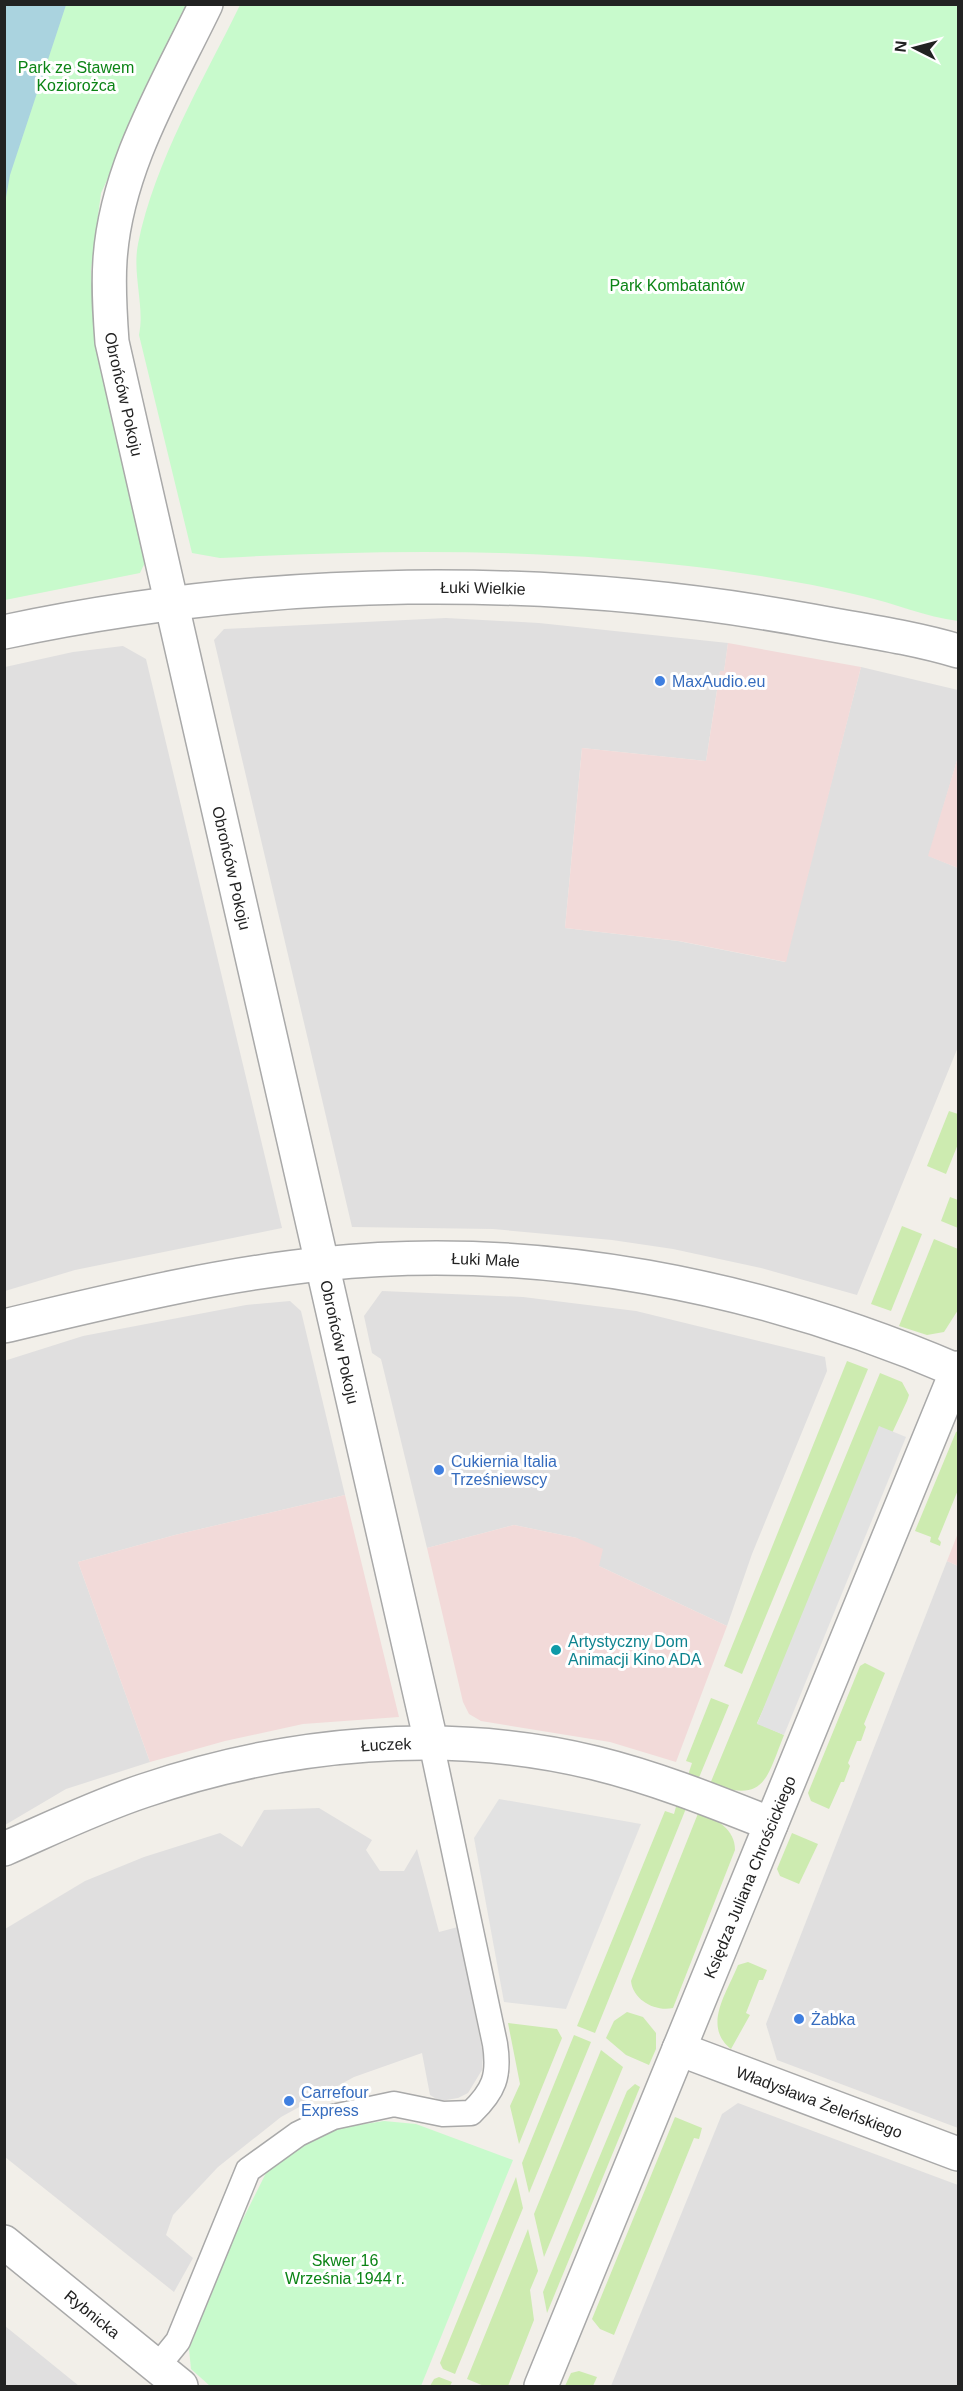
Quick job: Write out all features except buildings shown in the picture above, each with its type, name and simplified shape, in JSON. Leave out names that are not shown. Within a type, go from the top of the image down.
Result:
[{"type":"street","name":"Obrońców Pokoju","points":[[206,4],[130,164],[110,258],[108,297],[112,342],[431,1742]]},
{"type":"street","name":"Łuki Wielkie","points":[[4,632],[171,603],[392,586],[527,588],[727,605],[958,651]]},
{"type":"street","name":"Łuki Małe","points":[[4,1326],[184,1284],[321,1264],[416,1258],[474,1259],[644,1277],[754,1300],[812,1316],[903,1347],[958,1370]]},
{"type":"street","name":"Księdza Juliana Chrościckiego","points":[[541,2386],[958,1370]]},
{"type":"street","name":"Łuczek","points":[[4,1849],[143,1791],[226,1768],[309,1751],[431,1742],[553,1755],[593,1763],[671,1785],[771,1824]]},
{"type":"street","name":"Władysława Żeleńskiego","points":[[680,2049],[958,2154]]},
{"type":"street","name":"Rybnicka","points":[[4,2242],[169,2377]]},
{"type":"lane","points":[[169,2377],[178,2341],[248,2170],[298,2134],[333,2117],[394,2104],[443,2114],[471,2114],[489,2095],[498,2065],[495,2044],[431,1742]]},
{"type":"shaded area","points":[[446,618],[539,623],[728,643],[724,672],[720,671],[706,761],[582,748],[565,928],[678,941],[785,962],[861,667],[958,690],[958,757],[929,856],[958,868],[958,1047],[857,1295],[761,1268],[673,1249],[612,1240],[493,1229],[352,1227],[214,640],[224,629]]},
{"type":"shaded area","points":[[728,643],[861,667],[786,962],[679,941],[565,928],[582,748],[706,761],[720,671],[724,671]]},
{"type":"shaded area","points":[[123,646],[146,659],[282,1228],[75,1270],[5,1291],[5,667],[73,652]]},
{"type":"shaded area","points":[[958,757],[958,868],[928,856]]},
{"type":"shaded area","points":[[382,1291],[523,1297],[636,1311],[825,1357],[827,1371],[752,1554],[727,1626],[599,1566],[577,1538],[514,1525],[427,1548],[381,1359],[372,1353],[364,1316]]},
{"type":"shaded area","points":[[290,1301],[301,1311],[345,1495],[175,1535],[78,1562],[150,1762],[66,1789],[5,1825],[4,1361],[83,1336],[246,1305]]},
{"type":"shaded area","points":[[879,1426],[906,1437],[784,1735],[757,1724]]},
{"type":"shaded area","points":[[345,1495],[399,1717],[303,1724],[225,1741],[150,1762],[78,1562],[175,1535]]},
{"type":"shaded area","points":[[514,1525],[577,1538],[603,1549],[599,1566],[727,1626],[676,1762],[610,1742],[481,1721],[469,1714],[463,1702],[427,1548]]},
{"type":"shaded area","points":[[958,1533],[958,1566],[947,1561]]},
{"type":"shaded area","points":[[947,1561],[958,1566],[958,2128],[777,2060],[766,2024]]},
{"type":"shaded area","points":[[499,1799],[641,1824],[566,2009],[504,2002],[474,1838]]},
{"type":"shaded area","points":[[319,1808],[372,1840],[366,1850],[380,1871],[404,1871],[417,1849],[439,1932],[458,1927],[483,2054],[482,2070],[468,2093],[458,2098],[440,2101],[430,2095],[422,2053],[354,2077],[281,2117],[218,2167],[173,2215],[166,2235],[193,2258],[174,2292],[5,2157],[5,1929],[85,1881],[144,1857],[220,1833],[242,1847],[264,1810]]},
{"type":"shaded area","points":[[738,2103],[958,2185],[958,2386],[611,2386],[722,2114]]},
{"type":"shaded area","points":[[5,2326],[79,2386],[5,2386]]},
{"type":"green space","name":"Park ze Stawem Koziorożca","points":[[5,5],[190,5],[101,193],[91,270],[95,337],[150,552],[140,573],[5,600]]},
{"type":"green space","name":"Park Kombatantów","points":[[240,5],[958,5],[958,621],[807,584],[652,562],[467,552],[344,553],[220,558],[192,553],[139,335],[141,313],[137,255],[146,213],[168,152]]},
{"type":"green space","points":[[949,1111],[958,1114],[958,1144],[946,1174],[927,1166]]},
{"type":"green space","points":[[950,1197],[958,1200],[958,1228],[941,1221]]},
{"type":"green space","points":[[902,1226],[922,1234],[891,1311],[871,1304]]},
{"type":"green space","points":[[934,1239],[958,1249],[958,1310],[944,1332],[927,1335],[899,1326]]},
{"type":"green space","points":[[847,1361],[868,1369],[742,1674],[724,1666]]},
{"type":"green space","points":[[880,1373],[902,1382],[909,1395],[757,1723],[784,1735],[773,1764],[761,1784],[753,1789],[742,1791],[710,1784]]},
{"type":"green space","points":[[958,1431],[958,1490],[938,1539],[941,1542],[940,1546],[930,1542],[931,1537],[915,1531]]},
{"type":"green space","points":[[865,1663],[885,1673],[864,1724],[866,1727],[861,1741],[857,1741],[848,1763],[850,1766],[844,1782],[841,1782],[829,1809],[811,1801],[808,1793],[860,1666]]},
{"type":"green space","points":[[711,1698],[729,1705],[698,1780],[688,1775],[692,1763],[686,1761]]},
{"type":"green space","points":[[677,1803],[687,1806],[595,2033],[577,2026],[665,1811],[674,1814]]},
{"type":"green space","points":[[699,1811],[718,1821],[728,1831],[732,1836],[735,1850],[673,2008],[659,2008],[640,1999],[631,1981]]},
{"type":"green space","points":[[792,1833],[818,1844],[799,1884],[780,1876],[777,1869]]},
{"type":"green space","points":[[748,1962],[767,1970],[763,1980],[759,1980],[746,2013],[750,2015],[731,2049],[718,2030],[720,2009],[738,1965]]},
{"type":"green space","points":[[627,2012],[643,2017],[656,2033],[656,2049],[649,2065],[626,2055],[606,2038],[614,2021]]},
{"type":"green space","points":[[508,2023],[557,2029],[562,2038],[519,2144],[510,2106],[520,2084]]},
{"type":"green space","points":[[574,2035],[591,2042],[529,2193],[522,2163]]},
{"type":"green space","points":[[601,2050],[623,2067],[544,2257],[534,2214]]},
{"type":"green space","points":[[635,2084],[640,2087],[547,2313],[543,2292],[627,2091]]},
{"type":"green space","points":[[675,2117],[702,2128],[699,2139],[694,2138],[614,2335],[600,2329],[592,2319]]},
{"type":"green space","name":"Skwer 16 Września 1944 r.","points":[[384,2121],[416,2124],[513,2160],[421,2386],[210,2386],[191,2369],[189,2349],[235,2235],[266,2173],[309,2139],[333,2129]]},
{"type":"green space","points":[[516,2177],[523,2208],[455,2374],[443,2369],[440,2363]]},
{"type":"green space","points":[[528,2229],[538,2271],[530,2290],[534,2320],[508,2386],[484,2386],[467,2379]]},
{"type":"green space","points":[[579,2371],[597,2377],[593,2386],[565,2386],[571,2373]]},
{"type":"green space","points":[[439,2377],[452,2382],[450,2386],[430,2386],[434,2379]]},
{"type":"water","points":[[5,4],[66,5],[10,175],[5,203]]},
{"type":"place","name":"MaxAudio.eu","points":[[660,681]]},
{"type":"place","name":"Cukiernia Italia Trześniewscy","points":[[439,1470]]},
{"type":"place","name":"Artystyczny Dom Animacji Kino ADA","points":[[556,1650]]},
{"type":"place","name":"Żabka","points":[[799,2019]]},
{"type":"place","name":"Carrefour Express","points":[[289,2101]]}]
